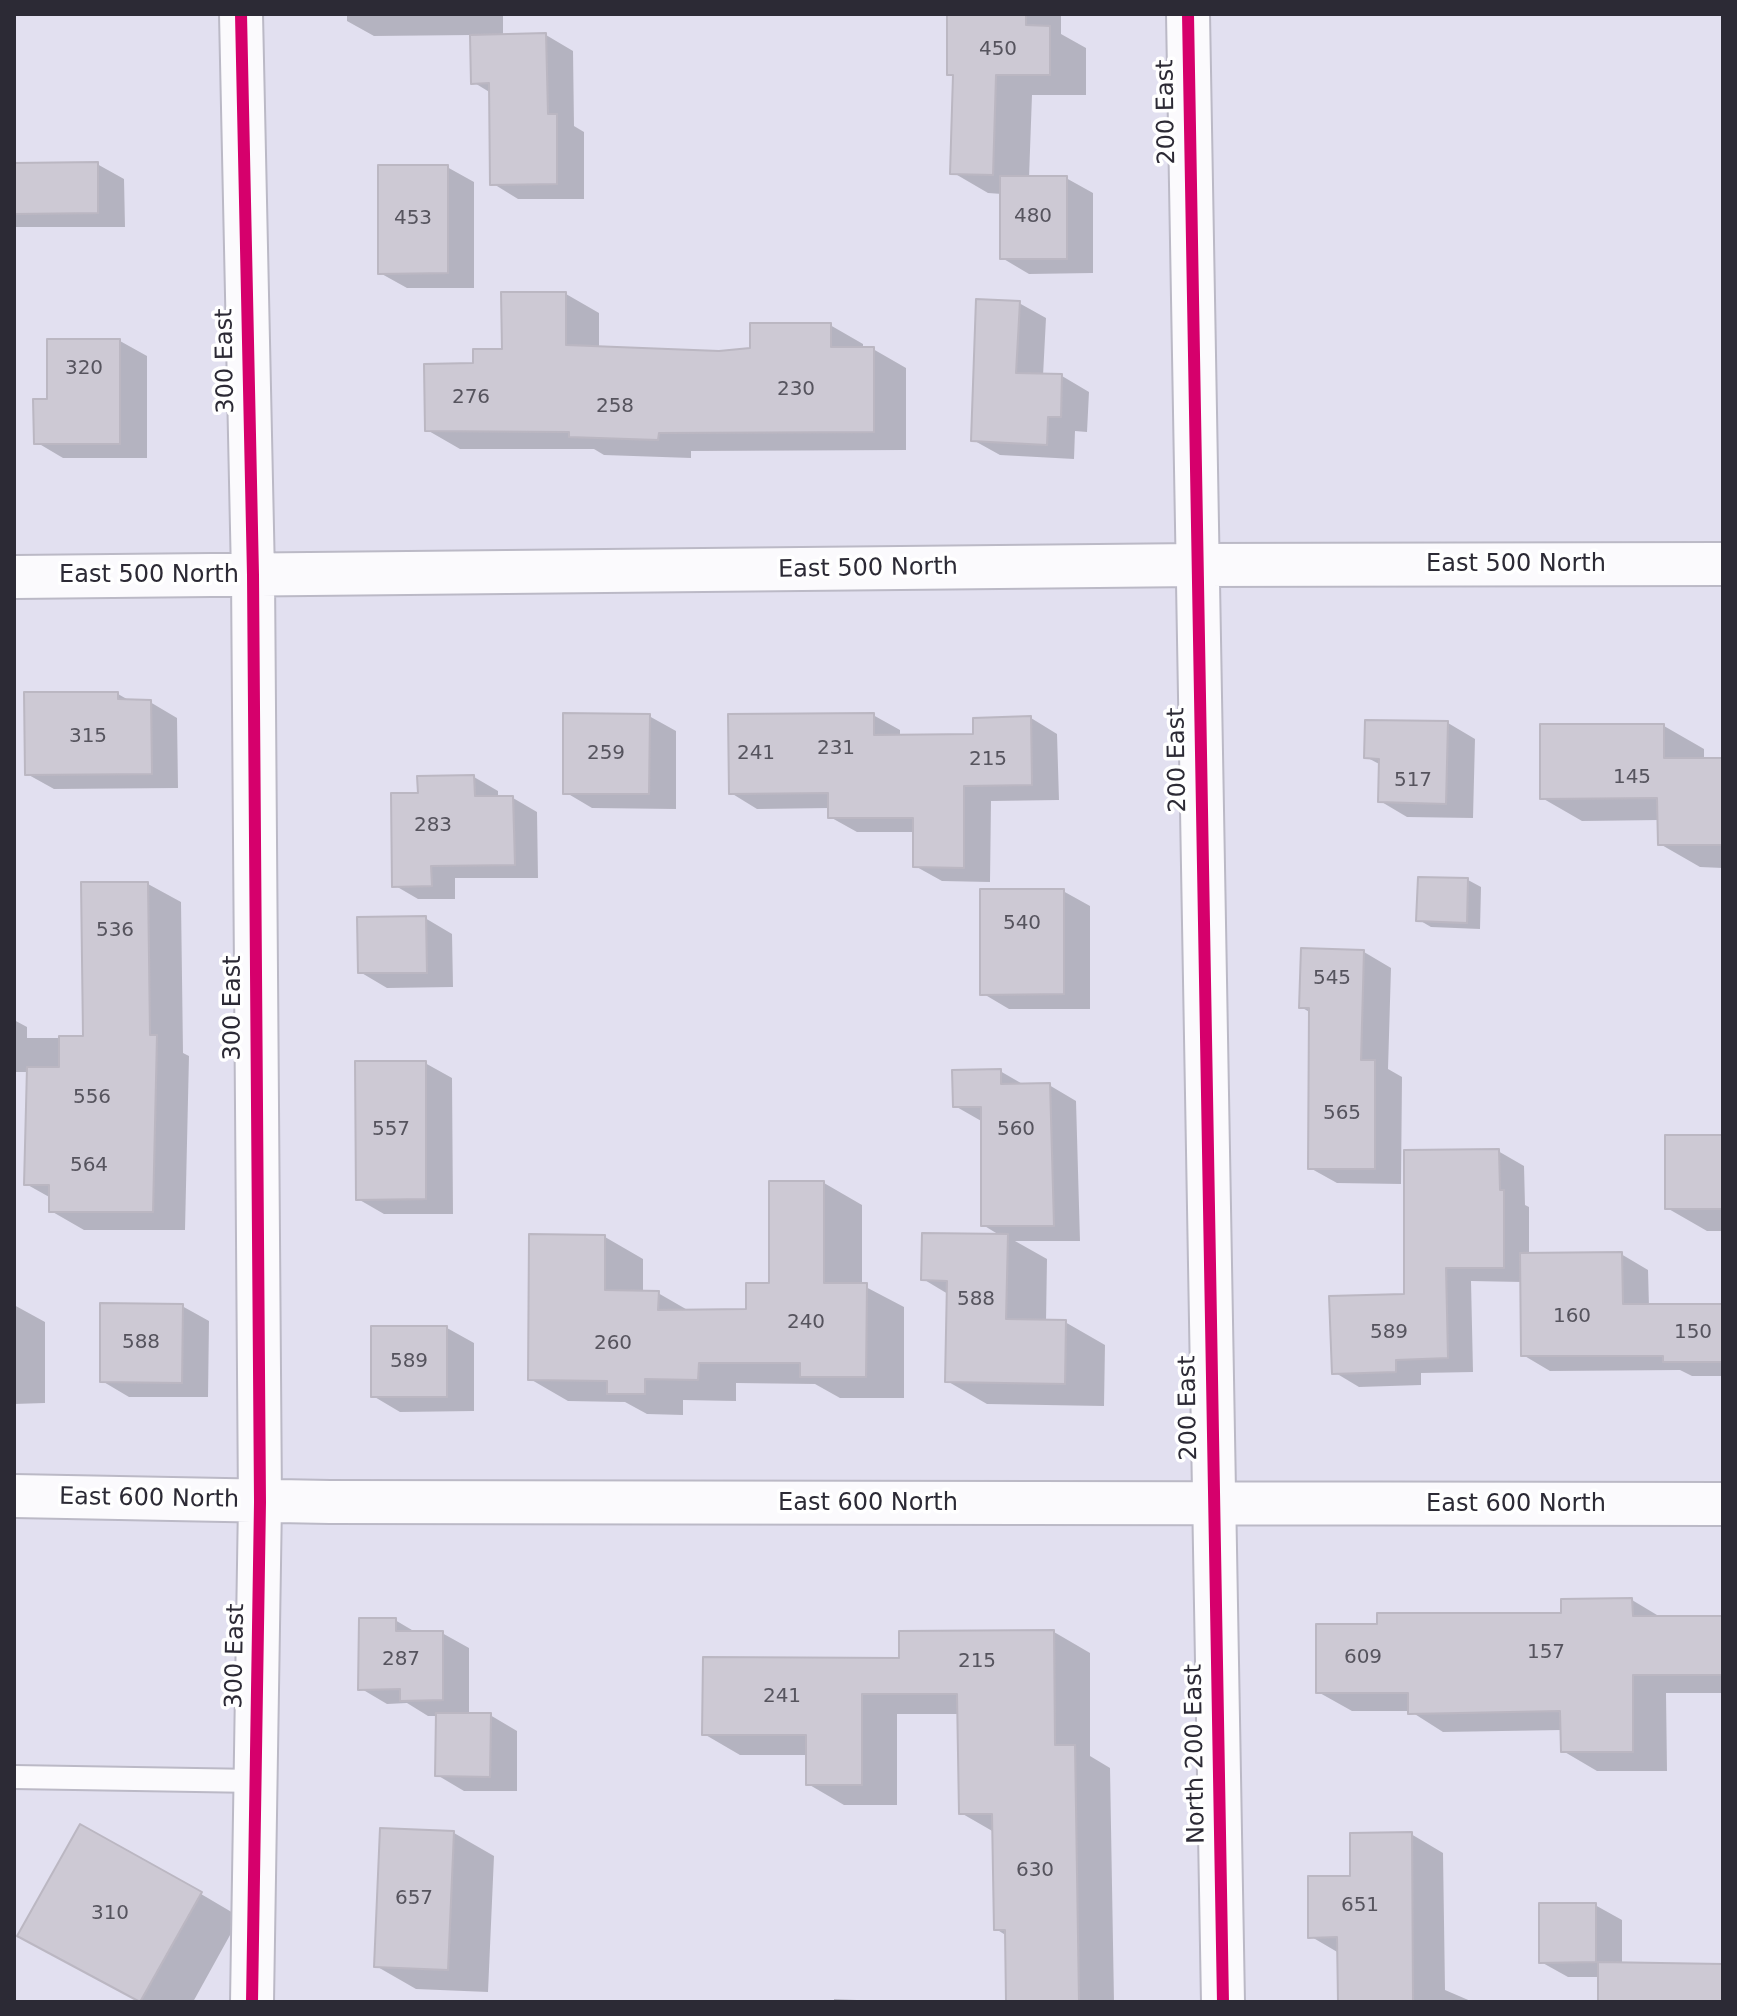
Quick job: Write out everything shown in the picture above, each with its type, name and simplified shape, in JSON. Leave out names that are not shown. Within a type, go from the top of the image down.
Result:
[{"type":"street","name":"300 East","points":[[241,14],[253,575],[260,1502],[252,2002]]},
{"type":"street","name":"200 East","points":[[1188,14],[1213,1505]]},
{"type":"street","name":"East 500 North","points":[[14,577],[1196,565],[1723,564]]},
{"type":"street","name":"East 600 North","points":[[14,1496],[260,1502],[1723,1504]]},
{"type":"street","name":"North 200 East","points":[[1213,1505],[1223,2002]]},
{"type":"lane","points":[[14,1777],[256,1781]]},
{"type":"building","points":[[947,14],[1026,14],[1026,25],[1050,26],[1050,75],[996,75],[993,175],[950,174],[953,75],[947,75]]},
{"type":"building","points":[[546,33],[548,114],[557,114],[557,184],[490,185],[489,83],[471,84],[470,35]]},
{"type":"building","points":[[98,162],[98,213],[14,214],[14,163]]},
{"type":"building","points":[[378,165],[448,165],[448,273],[378,274]]},
{"type":"building","points":[[1000,176],[1067,176],[1067,259],[1000,259]]},
{"type":"building","points":[[501,292],[566,292],[566,345],[719,351],[750,348],[750,323],[831,323],[831,347],[874,347],[874,432],[659,433],[658,440],[569,437],[569,432],[425,431],[424,364],[473,363],[473,349],[502,349]]},
{"type":"building","points":[[976,299],[1020,301],[1016,373],[1062,374],[1061,417],[1048,417],[1047,445],[971,441]]},
{"type":"building","points":[[47,339],[120,339],[120,444],[34,444],[33,399],[47,399]]},
{"type":"building","points":[[24,692],[118,692],[118,699],[151,700],[152,774],[25,775]]},
{"type":"building","points":[[563,713],[650,714],[649,794],[563,794]]},
{"type":"building","points":[[874,713],[874,735],[973,734],[973,718],[1031,716],[1032,785],[964,786],[964,868],[913,867],[913,818],[828,818],[828,793],[729,794],[728,714]]},
{"type":"building","points":[[1365,720],[1448,721],[1446,804],[1378,802],[1379,759],[1364,758]]},
{"type":"building","points":[[1540,724],[1664,724],[1664,758],[1723,758],[1723,845],[1658,845],[1657,798],[1540,799]]},
{"type":"building","points":[[474,775],[475,796],[513,796],[515,865],[431,866],[432,886],[392,887],[391,793],[418,793],[417,776]]},
{"type":"building","points":[[1418,877],[1468,878],[1467,923],[1416,921]]},
{"type":"building","points":[[81,882],[148,882],[150,1035],[157,1035],[153,1212],[49,1212],[49,1185],[24,1185],[27,1067],[59,1067],[59,1036],[83,1036]]},
{"type":"building","points":[[980,889],[1064,889],[1064,994],[980,995]]},
{"type":"building","points":[[426,916],[427,973],[358,973],[357,917]]},
{"type":"building","points":[[1301,948],[1364,950],[1361,1060],[1375,1060],[1375,1169],[1308,1169],[1309,1008],[1299,1008]]},
{"type":"building","points":[[355,1061],[426,1061],[426,1199],[356,1200]]},
{"type":"building","points":[[1001,1069],[1001,1084],[1050,1083],[1054,1226],[981,1226],[981,1107],[953,1107],[952,1070]]},
{"type":"building","points":[[1665,1135],[1723,1135],[1723,1209],[1665,1209]]},
{"type":"building","points":[[1499,1149],[1500,1190],[1504,1190],[1504,1268],[1446,1268],[1448,1358],[1396,1360],[1396,1372],[1332,1374],[1329,1296],[1404,1294],[1404,1150]]},
{"type":"building","points":[[769,1181],[824,1181],[824,1283],[867,1283],[866,1377],[800,1377],[800,1363],[699,1363],[698,1380],[645,1379],[645,1394],[607,1394],[607,1381],[528,1380],[529,1234],[605,1235],[605,1290],[659,1291],[658,1310],[746,1309],[746,1283],[769,1283]]},
{"type":"building","points":[[922,1233],[1008,1234],[1006,1319],[1066,1320],[1065,1384],[945,1382],[947,1281],[921,1280]]},
{"type":"building","points":[[1622,1252],[1623,1304],[1723,1304],[1723,1362],[1663,1362],[1663,1356],[1521,1356],[1520,1253]]},
{"type":"building","points":[[100,1303],[183,1304],[182,1383],[100,1382]]},
{"type":"building","points":[[371,1326],[447,1326],[447,1397],[371,1397]]},
{"type":"building","points":[[1632,1598],[1633,1616],[1723,1616],[1723,1675],[1633,1675],[1633,1752],[1561,1752],[1560,1711],[1408,1714],[1408,1693],[1316,1693],[1316,1624],[1377,1624],[1377,1613],[1561,1613],[1561,1599]]},
{"type":"building","points":[[359,1618],[396,1618],[396,1631],[443,1631],[443,1700],[400,1701],[400,1689],[358,1690]]},
{"type":"building","points":[[1054,1630],[1055,1745],[1075,1745],[1079,2002],[1006,2002],[1005,1930],[994,1930],[992,1814],[959,1814],[957,1694],[862,1694],[862,1785],[806,1785],[806,1735],[702,1735],[703,1657],[899,1658],[899,1631]]},
{"type":"building","points":[[436,1713],[491,1713],[490,1777],[435,1776]]},
{"type":"building","points":[[80,1824],[202,1892],[140,2002],[17,1936]]},
{"type":"building","points":[[380,1828],[454,1831],[448,1970],[374,1967]]},
{"type":"building","points":[[1412,1832],[1413,2002],[1338,2002],[1337,1937],[1308,1938],[1308,1876],[1350,1876],[1350,1833]]},
{"type":"building","points":[[1539,1903],[1596,1903],[1596,1962],[1539,1963]]},
{"type":"building","points":[[1598,1962],[1723,1964],[1723,2002],[1598,2002]]},
{"type":"cycle path","points":[[241,14],[253,575],[260,1502],[252,2002]]},
{"type":"cycle path","points":[[1188,14],[1223,2002]]}]
